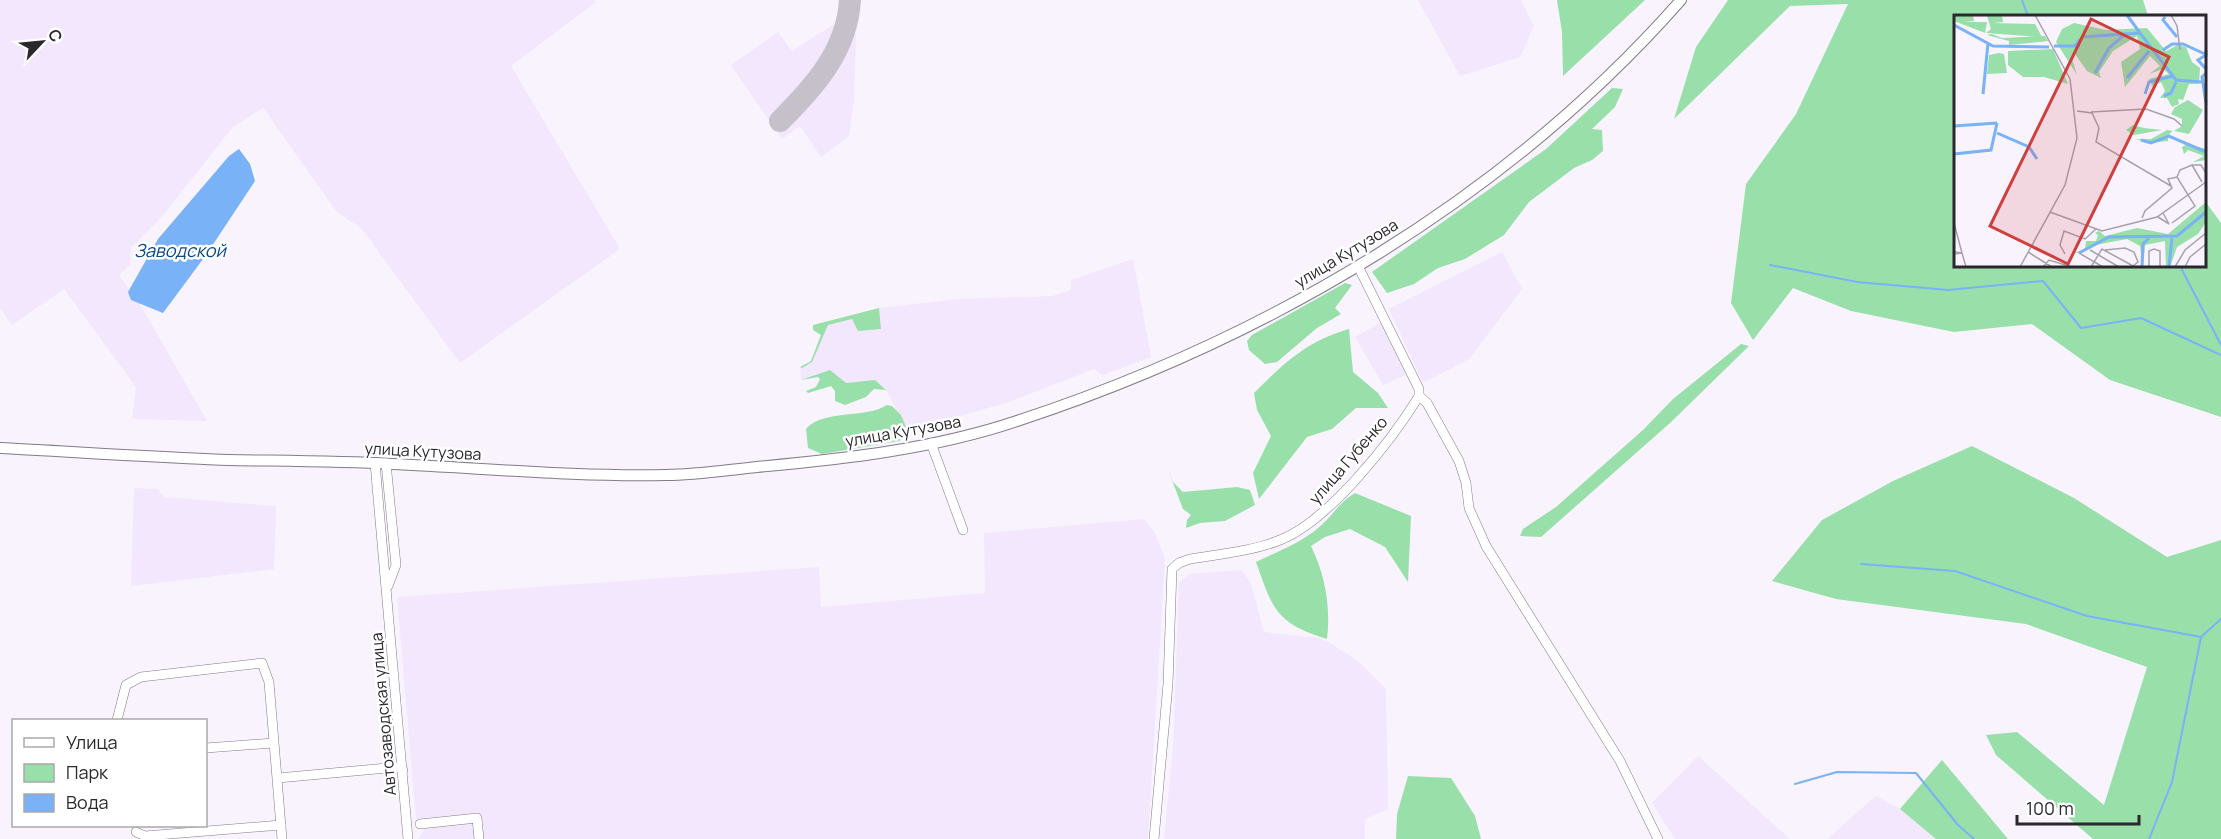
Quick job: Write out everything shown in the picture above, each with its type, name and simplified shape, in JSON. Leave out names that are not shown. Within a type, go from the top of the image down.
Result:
[{"type":"main road","name":"улица Кутузова","points":[[0,448],[227,460],[381,463],[501,470],[668,475],[803,463],[931,443],[1015,422],[1126,380],[1233,333],[1358,266],[1476,188],[1545,133],[1608,76],[1681,0]]},
{"type":"street","points":[[1358,266],[1419,389],[1419,396],[1427,403],[1459,460],[1466,483],[1469,508],[1486,546],[1620,761],[1658,839]]},
{"type":"street","name":"улица Губенко","points":[[1154,839],[1168,684],[1172,569],[1179,563],[1190,559],[1280,541],[1307,526],[1354,480],[1419,396]]},
{"type":"street","points":[[931,443],[963,530]]},
{"type":"street","name":"Автозаводская улица","points":[[381,463],[388,586],[408,839]]},
{"type":"street","points":[[117,719],[126,685],[141,677],[262,663],[269,681],[282,839]]},
{"type":"street","points":[[207,748],[273,743]]},
{"type":"street","points":[[278,777],[398,767],[403,770]]},
{"type":"street","points":[[420,824],[477,818],[479,839]]},
{"type":"street","points":[[136,832],[145,836],[281,825]]},
{"type":"shaded area","points":[[0,0],[594,0],[596,2],[511,66],[620,249],[460,363],[362,229],[337,212],[263,108],[232,128],[160,219],[131,248],[130,265],[119,275],[143,309],[207,421],[132,419],[136,387],[64,289],[12,325],[0,308]]},
{"type":"shaded area","points":[[1418,0],[1521,0],[1534,26],[1520,57],[1460,76]]},
{"type":"shaded area","points":[[833,25],[856,34],[854,100],[849,136],[821,157],[800,126],[782,139],[731,65],[778,32],[792,51]]},
{"type":"shaded area","points":[[1502,252],[1522,289],[1469,359],[1423,383],[1389,309]]},
{"type":"shaded area","points":[[1133,259],[1151,357],[1103,375],[1094,369],[1006,403],[949,419],[909,434],[886,390],[875,380],[846,383],[833,373],[801,380],[800,367],[810,364],[828,325],[852,319],[858,331],[881,329],[879,308],[958,299],[1052,296],[1071,290],[1071,280]]},
{"type":"shaded area","points":[[1381,322],[1406,375],[1383,385],[1355,337]]},
{"type":"shaded area","points":[[134,488],[158,489],[164,497],[276,506],[274,569],[131,586]]},
{"type":"shaded area","points":[[1144,519],[1155,533],[1165,559],[1148,839],[418,839],[427,826],[450,824],[450,816],[416,819],[397,597],[819,567],[821,607],[985,593],[984,533]]},
{"type":"shaded area","points":[[1242,570],[1251,584],[1264,632],[1319,638],[1332,644],[1359,662],[1386,689],[1388,809],[1365,819],[1365,839],[1164,839],[1173,748],[1179,583],[1189,574]]},
{"type":"shaded area","points":[[1698,756],[1790,839],[1675,839],[1652,803]]},
{"type":"shaded area","points":[[1876,796],[1900,809],[1936,839],[1827,839]]},
{"type":"green space","points":[[1557,0],[1645,0],[1563,76],[1562,32]]},
{"type":"green space","points":[[1728,0],[2143,0],[2148,15],[1954,15],[1954,267],[2206,267],[2206,202],[2221,223],[2221,417],[2110,380],[2032,324],[1954,332],[1851,311],[1793,288],[1753,340],[1731,303],[1746,184],[1796,114],[1848,4],[1790,6],[1674,119],[1696,47]]},
{"type":"green space","points":[[1612,88],[1623,89],[1615,107],[1592,129],[1602,130],[1603,151],[1592,160],[1574,168],[1529,202],[1504,235],[1465,259],[1438,268],[1414,284],[1387,293],[1372,272],[1546,149]]},
{"type":"green space","points":[[1345,283],[1352,285],[1335,308],[1341,314],[1317,328],[1277,362],[1265,364],[1249,350],[1247,341],[1252,335]]},
{"type":"green space","points":[[879,308],[881,329],[858,331],[852,319],[828,325],[812,362],[800,367],[811,361],[821,335],[813,330],[813,325]]},
{"type":"green space","points":[[1349,329],[1353,372],[1378,393],[1388,408],[1356,408],[1332,429],[1307,437],[1259,499],[1253,473],[1271,436],[1257,410],[1254,393],[1297,354],[1321,340]]},
{"type":"green space","points":[[1741,344],[1749,346],[1670,423],[1541,537],[1520,536],[1523,529],[1556,507],[1643,430],[1673,399]]},
{"type":"green space","points":[[830,370],[846,383],[875,380],[886,390],[874,389],[866,397],[845,405],[835,401],[835,391],[831,386],[808,393],[806,391],[816,387],[820,379],[818,377],[801,380]]},
{"type":"green space","points":[[887,405],[892,406],[901,415],[909,434],[899,441],[822,454],[808,448],[806,429],[814,423],[834,416],[868,412]]},
{"type":"green space","points":[[1972,446],[2074,498],[2167,557],[2221,540],[2221,839],[2093,839],[1996,755],[1986,735],[2017,732],[2104,805],[2147,667],[2026,624],[1836,599],[1772,581],[1822,520],[1893,481]]},
{"type":"green space","points":[[1167,467],[1173,482],[1183,492],[1237,487],[1250,490],[1255,505],[1225,521],[1200,523],[1186,528],[1187,520],[1191,515],[1183,509]]},
{"type":"green space","points":[[1355,493],[1411,516],[1408,582],[1385,547],[1350,529],[1325,537],[1311,546],[1326,591],[1327,639],[1297,627],[1279,612],[1272,603],[1256,562],[1296,543],[1311,533]]},
{"type":"green space","points":[[1942,760],[2008,839],[1936,839],[1900,809]]},
{"type":"green space","points":[[1408,776],[1451,778],[1475,816],[1481,839],[1396,839],[1397,814]]},
{"type":"water","name":"Заводской","points":[[239,149],[250,164],[255,181],[206,255],[163,313],[131,300],[128,292],[158,239],[229,156]]},
{"type":"waterway","points":[[2022,0],[2028,15]]},
{"type":"waterway","points":[[1770,265],[1857,282],[1948,290],[2043,281],[2081,328],[2141,318],[2221,355]]},
{"type":"waterway","points":[[2181,267],[2221,345]]},
{"type":"waterway","points":[[1861,564],[1955,571],[2087,616],[2201,637]]},
{"type":"waterway","points":[[2149,839],[2172,782],[2201,637],[2221,619]]},
{"type":"waterway","points":[[1795,784],[1837,772],[1916,773],[1958,825],[1974,839]]},
{"type":"taxiway","points":[[780,121],[827,67],[843,36],[850,0]]}]
